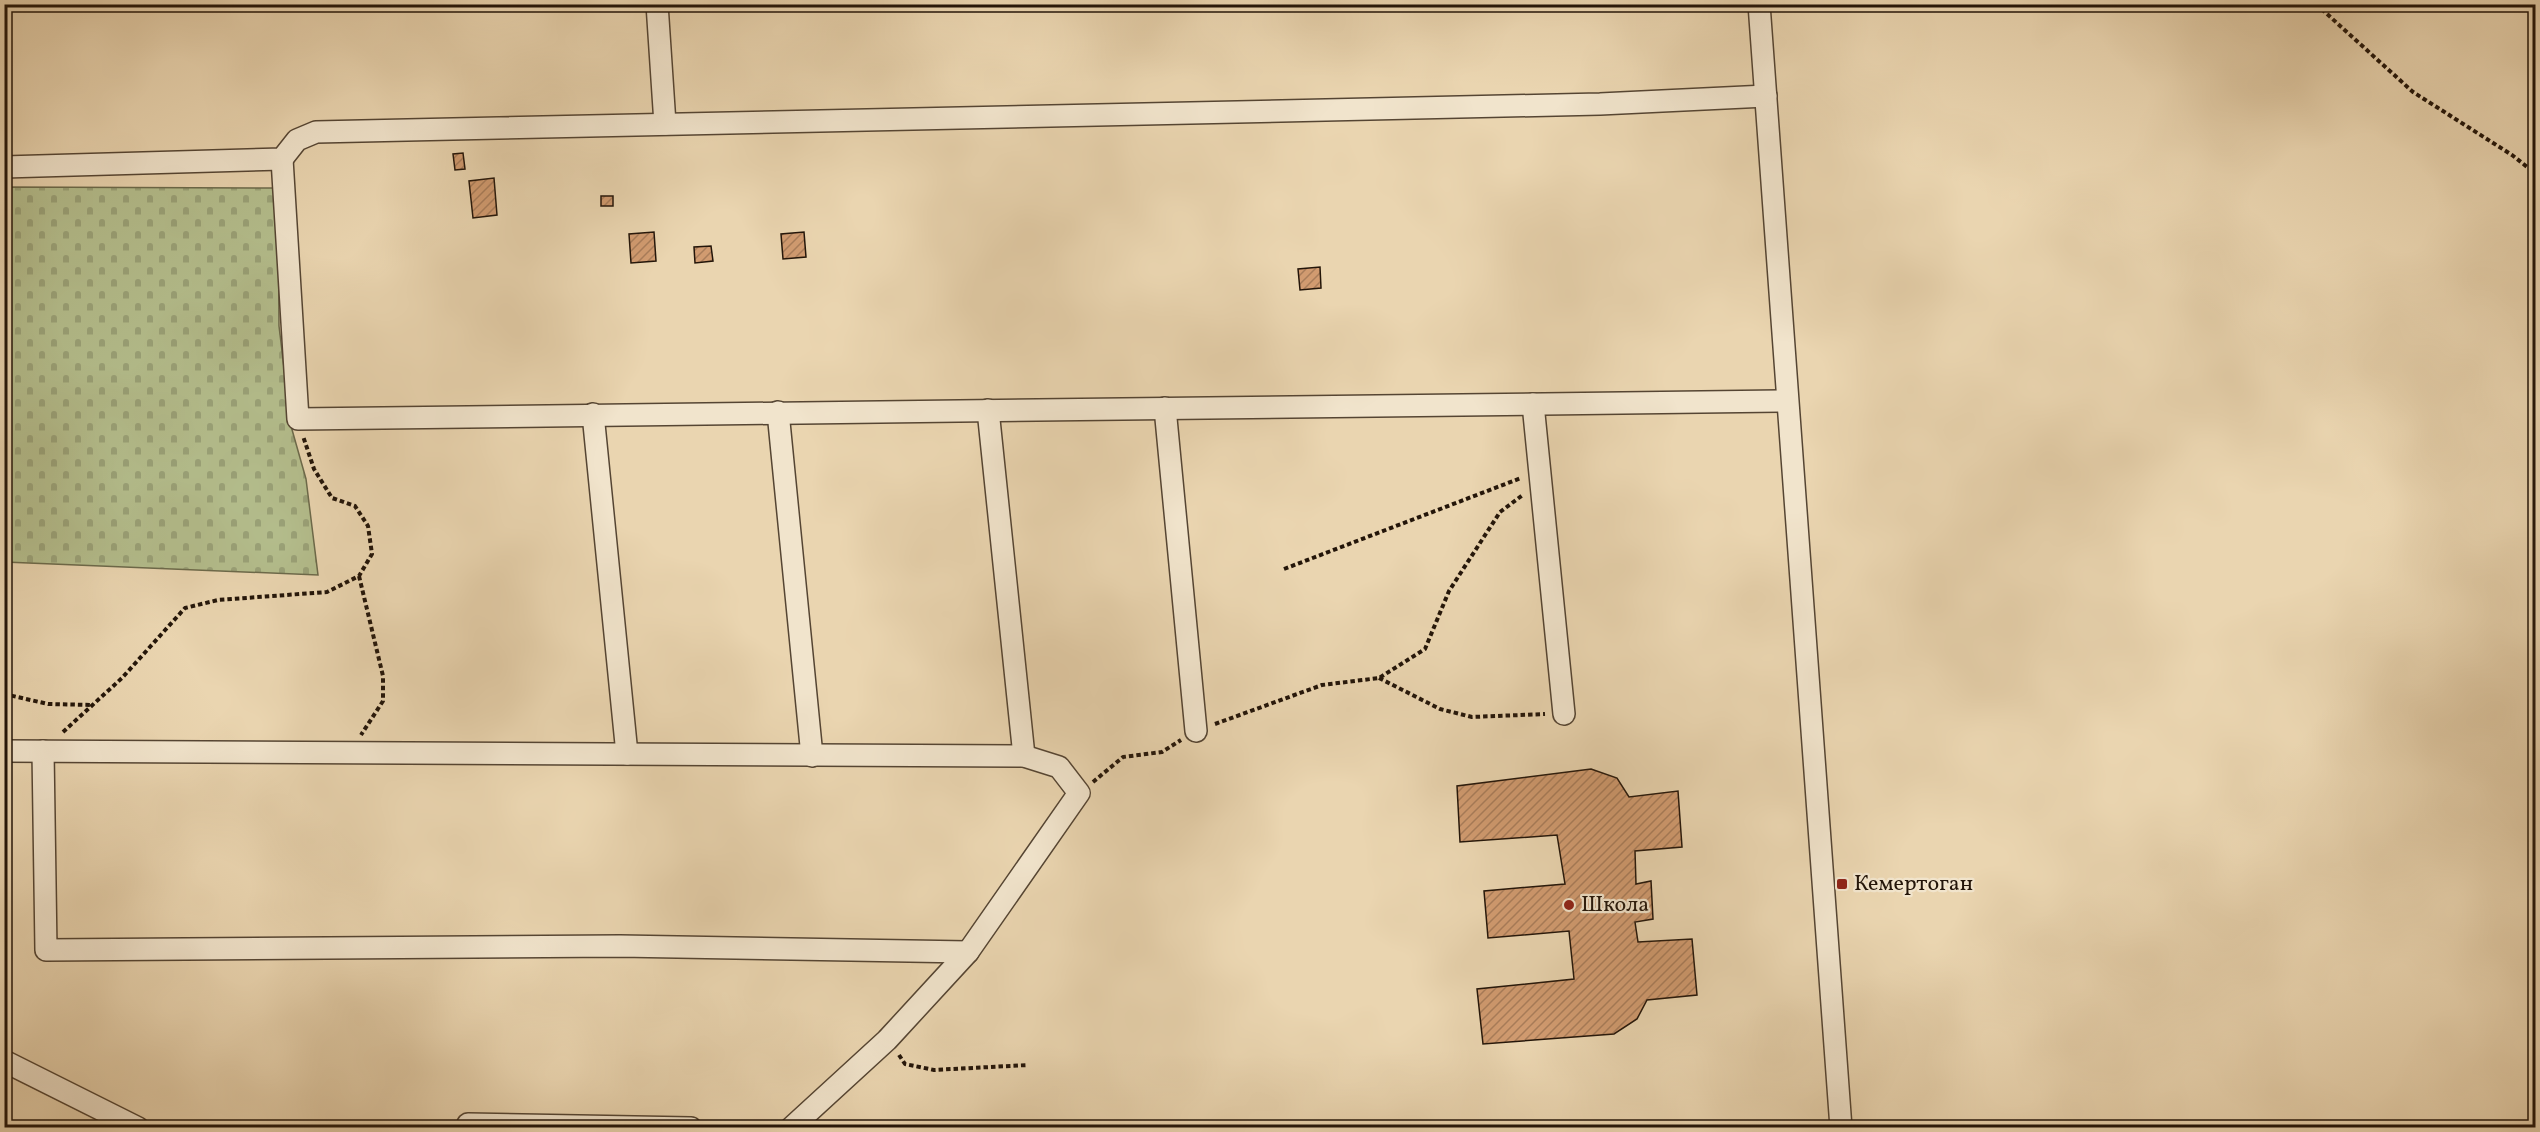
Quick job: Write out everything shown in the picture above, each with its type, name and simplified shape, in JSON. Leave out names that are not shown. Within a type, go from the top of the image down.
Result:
[{"type":"street","points":[[657,4],[665,124]]},
{"type":"street","points":[[1759,4],[1841,1128]]},
{"type":"street","points":[[1766,96],[1600,104],[316,132],[297,140],[282,159],[298,419],[1787,401]]},
{"type":"street","points":[[4,167],[282,159]]},
{"type":"street","points":[[1533,404],[1564,714]]},
{"type":"street","points":[[1165,408],[1196,730]]},
{"type":"street","points":[[988,410],[1024,756]]},
{"type":"street","points":[[778,412],[812,756]]},
{"type":"street","points":[[593,414],[627,754]]},
{"type":"street","points":[[4,751],[1024,756],[1059,767],[1079,793],[968,952],[887,1040],[791,1128]]},
{"type":"street","points":[[43,751],[46,950],[620,946],[968,952]]},
{"type":"street","points":[[4,1061],[138,1128]]},
{"type":"street","points":[[468,1124],[691,1128]]},
{"type":"path","points":[[2316,4],[2413,92],[2512,155],[2535,174]]},
{"type":"path","points":[[43,751],[122,678],[185,608],[218,600],[327,592],[359,576],[372,554],[368,526],[355,506],[332,498],[314,469],[298,419]]},
{"type":"path","points":[[1284,569],[1540,475]]},
{"type":"path","points":[[1079,793],[1123,757],[1162,752],[1196,730],[1322,685],[1379,678],[1425,649],[1449,591],[1500,512],[1540,475]]},
{"type":"path","points":[[350,753],[383,701],[384,676],[359,576]]},
{"type":"path","points":[[1379,678],[1440,709],[1472,717],[1564,714]]},
{"type":"path","points":[[4,694],[48,704],[92,705]]},
{"type":"path","points":[[887,1040],[905,1064],[934,1070],[1028,1065]]},
{"type":"green space","points":[[5,187],[278,188],[279,326],[291,426],[306,479],[318,575],[5,562]]},
{"type":"building","points":[[463,153],[465,169],[455,170],[453,154]]},
{"type":"building","points":[[494,178],[497,215],[473,218],[469,181]]},
{"type":"building","points":[[601,196],[613,196],[613,206],[601,206]]},
{"type":"building","points":[[654,232],[656,261],[631,263],[629,234]]},
{"type":"building","points":[[804,232],[806,257],[783,259],[781,234]]},
{"type":"building","points":[[711,246],[713,261],[695,263],[694,247]]},
{"type":"building","points":[[1320,267],[1321,288],[1300,290],[1298,269]]},
{"type":"building","name":"Школа","points":[[1591,769],[1617,778],[1629,797],[1678,791],[1682,847],[1635,851],[1636,884],[1651,881],[1653,919],[1635,922],[1638,942],[1692,939],[1697,995],[1647,1000],[1637,1019],[1614,1034],[1483,1044],[1477,989],[1574,979],[1569,931],[1488,938],[1484,891],[1565,884],[1557,835],[1460,842],[1457,786]]},
{"type":"place","name":"Кемертоган","points":[[1842,884]]},
{"type":"place","name":"Школа","points":[[1569,905]]}]
